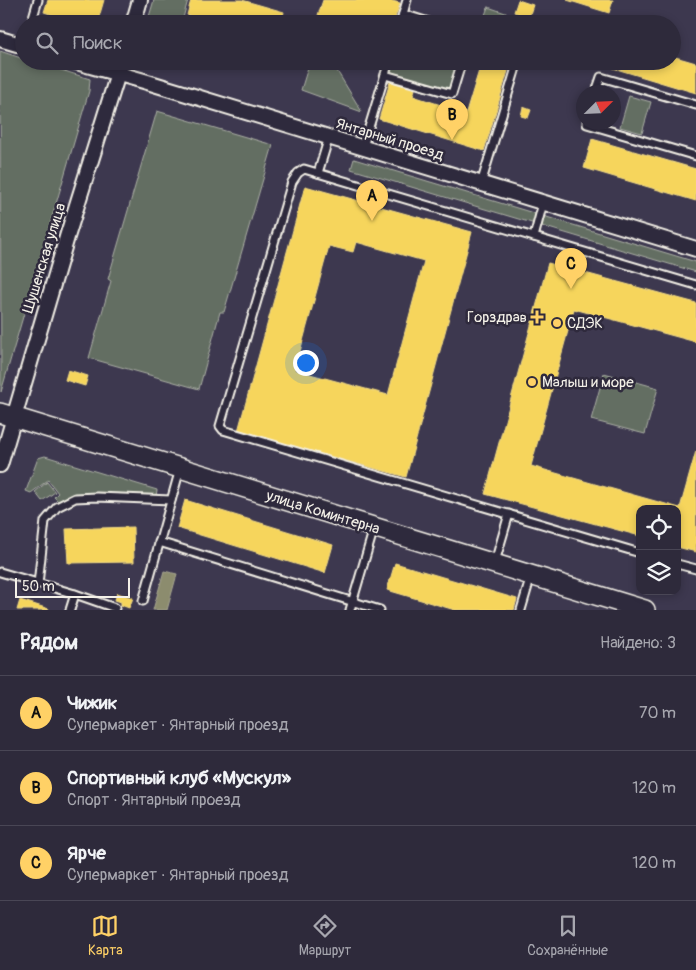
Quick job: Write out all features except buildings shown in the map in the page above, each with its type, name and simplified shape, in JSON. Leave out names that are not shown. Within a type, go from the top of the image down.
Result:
[{"type":"street","points":[[138,15],[140,0]]},
{"type":"street","points":[[0,39],[15,43]]},
{"type":"street","name":"Шушенская улица","points":[[0,465],[7,416],[119,70]]},
{"type":"street","name":"Янтарный проезд","points":[[126,70],[329,137],[696,250]]},
{"type":"street","name":"улица Коминтерна","points":[[7,416],[645,610]]},
{"type":"lane","points":[[34,15],[38,0]]},
{"type":"lane","points":[[406,15],[403,14],[407,0]]},
{"type":"lane","points":[[363,147],[386,70]]},
{"type":"lane","points":[[384,75],[452,94],[459,70]]},
{"type":"lane","points":[[481,184],[515,70]]},
{"type":"lane","points":[[598,85],[601,77],[696,105]]},
{"type":"lane","points":[[607,130],[696,156]]},
{"type":"lane","points":[[318,174],[329,137]]},
{"type":"lane","points":[[636,552],[221,428],[220,426],[292,182],[298,173],[304,169],[696,285]]},
{"type":"lane","points":[[534,237],[543,203]]},
{"type":"lane","points":[[143,601],[180,469]]},
{"type":"lane","points":[[38,584],[45,521],[57,507],[75,498],[172,500]]},
{"type":"lane","points":[[494,564],[509,514]]},
{"type":"lane","points":[[350,610],[374,528]]},
{"type":"lane","points":[[160,542],[380,610]]},
{"type":"lane","points":[[681,565],[696,569]]},
{"type":"lane","points":[[0,572],[115,608]]},
{"type":"lane","points":[[521,610],[532,575]]},
{"type":"lane","points":[[70,610],[75,594]]},
{"type":"green space","points":[[154,0],[188,0],[184,15],[150,15]]},
{"type":"green space","points":[[488,7],[511,15],[485,15]]},
{"type":"green space","points":[[0,51],[15,56],[15,70],[61,70],[90,79],[89,91],[1,392]]},
{"type":"green space","points":[[307,70],[336,70],[362,112],[301,90]]},
{"type":"green space","points":[[392,70],[455,70],[450,89],[391,72]]},
{"type":"green space","points":[[629,96],[651,102],[642,133],[621,127]]},
{"type":"green space","points":[[157,111],[273,145],[224,312],[220,312],[199,389],[89,358],[111,281],[108,279]]},
{"type":"green space","points":[[354,159],[696,262],[696,272],[351,169]]},
{"type":"green space","points":[[604,373],[658,388],[645,434],[591,420]]},
{"type":"green space","points":[[45,456],[157,490],[156,496],[88,493],[70,495],[59,502],[54,497],[58,493],[48,480],[31,493],[26,491],[38,458]]},
{"type":"green space","points":[[47,482],[55,492],[42,501],[35,492]]},
{"type":"place","name":"Спортивный клуб «Мускул»","points":[[452,140]]},
{"type":"place","name":"Чижик","points":[[372,221]]},
{"type":"place","name":"Ярче","points":[[571,289]]},
{"type":"place","name":"Горздрав","points":[[537,317]]},
{"type":"place","name":"СДЭК","points":[[557,323]]},
{"type":"place","name":"Малыш и море","points":[[532,382]]}]
